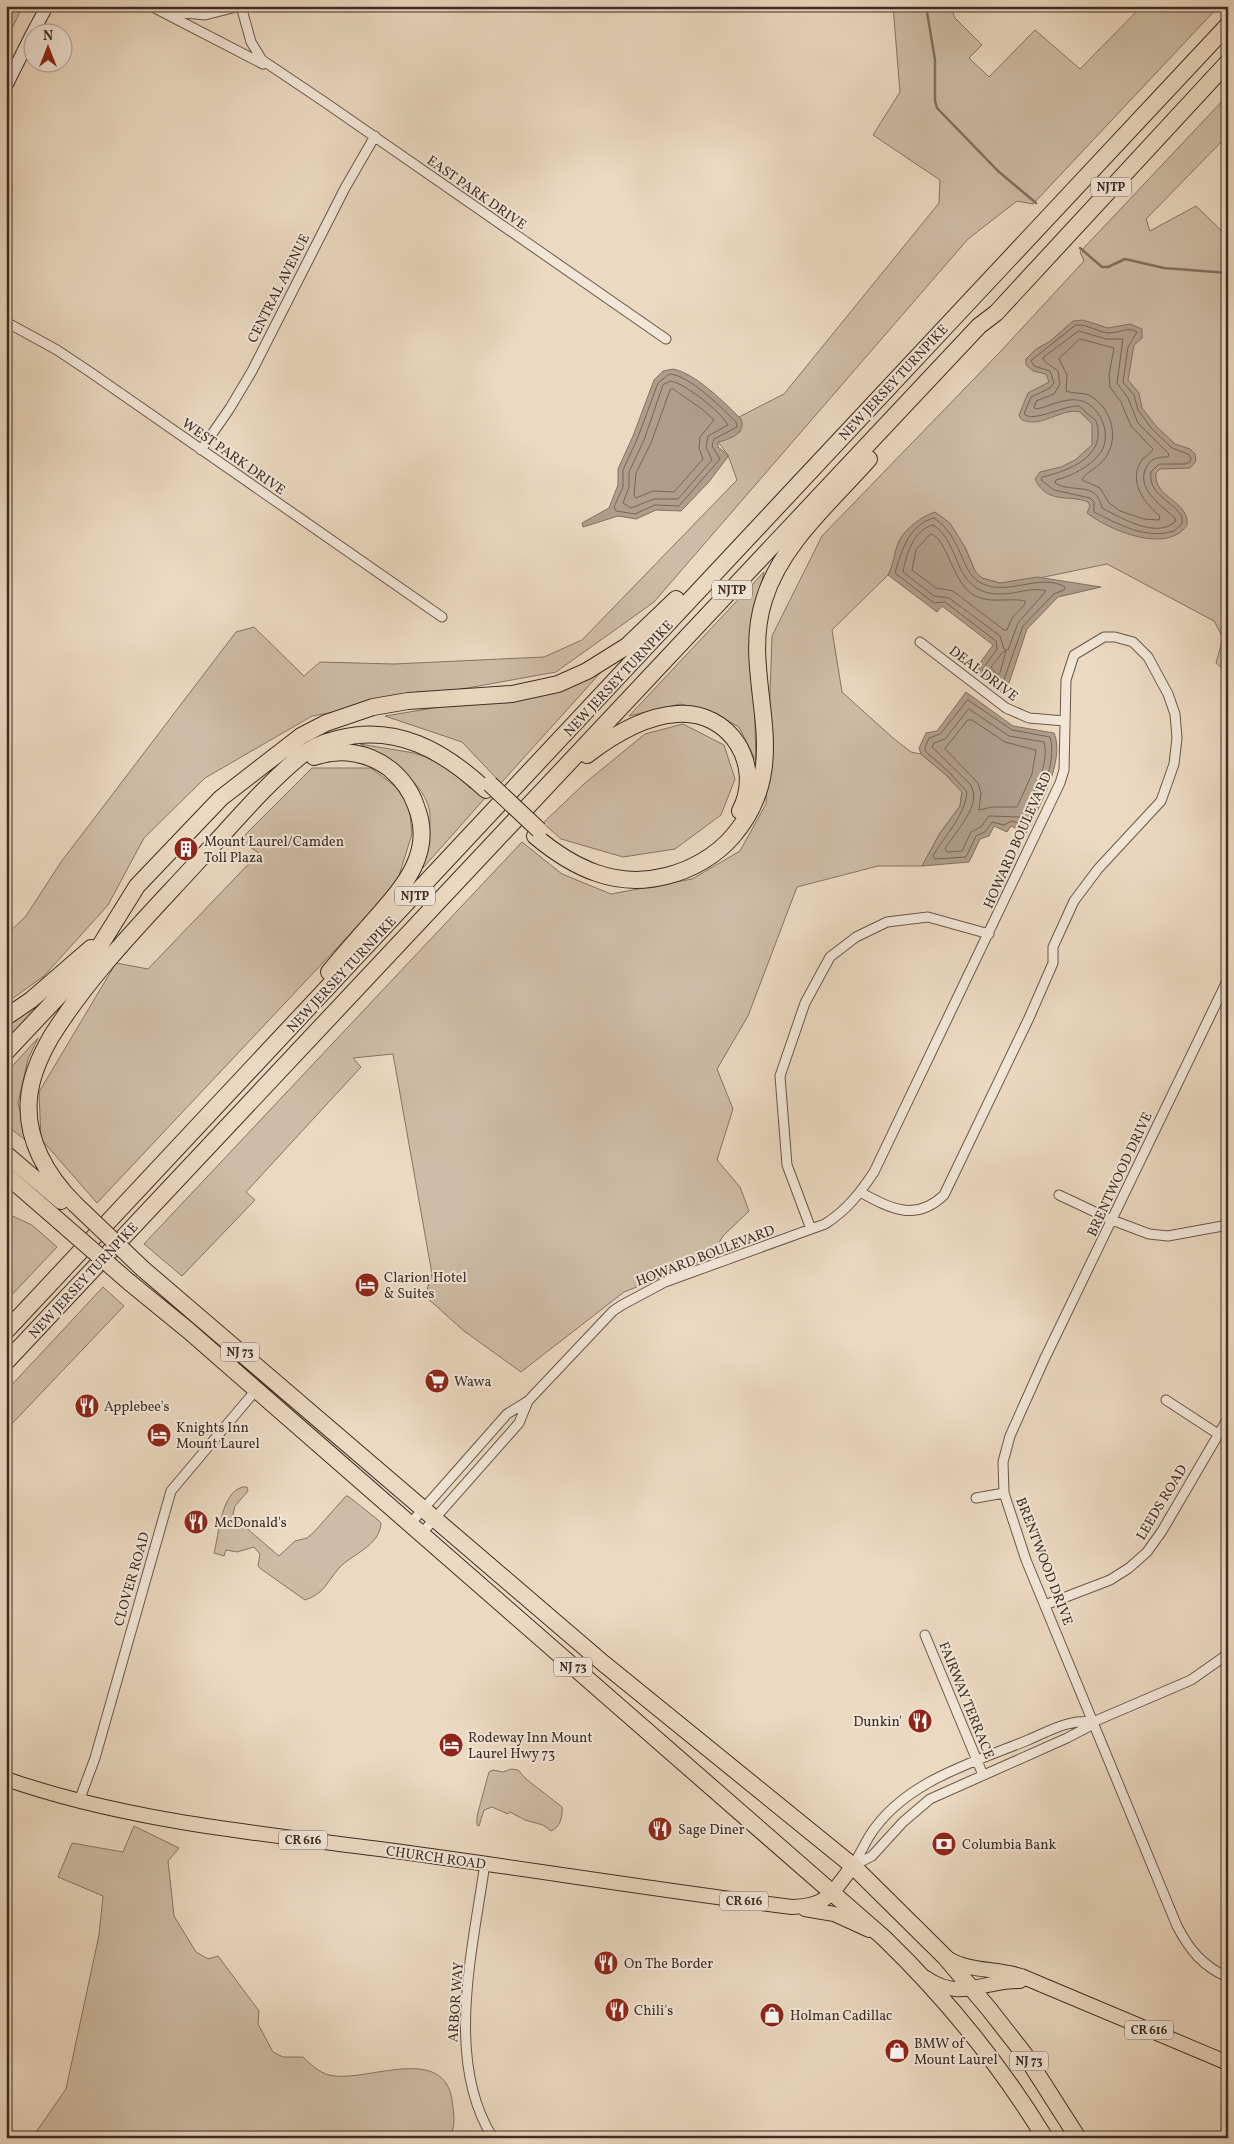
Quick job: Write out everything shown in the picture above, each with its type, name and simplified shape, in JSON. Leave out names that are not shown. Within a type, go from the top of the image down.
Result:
[{"type":"highway","name":"NEW JERSEY TURNPIKE","points":[[6,1331],[1228,25]]},
{"type":"highway","name":"NEW JERSEY TURNPIKE","points":[[6,1362],[979,326],[996,313],[1228,62]]},
{"type":"highway","points":[[264,764],[329,732],[358,726],[387,726],[413,731],[439,742],[460,758],[561,857],[582,868],[606,877],[630,880],[656,879],[680,872],[702,862],[730,840],[752,810],[760,789],[765,765],[766,744],[759,630],[763,602],[773,575],[789,550],[985,328],[996,313]]},
{"type":"highway","points":[[6,1052],[88,964],[137,886],[221,798],[264,764],[301,736],[356,711],[408,701],[528,692],[572,679],[601,663],[627,646],[649,627],[856,407],[924,349]]},
{"type":"highway","points":[[470,869],[489,858],[557,784],[587,755],[609,739],[644,722],[676,714],[705,717],[729,732],[744,754],[748,785],[738,816],[712,844],[681,863],[640,872],[603,867],[571,854],[537,833]]},
{"type":"highway","points":[[68,1211],[38,1153],[29,1120],[31,1085],[38,1063],[59,1025],[127,939],[252,804],[302,756],[324,743],[360,734],[384,734],[420,743],[442,754],[488,787]]},
{"type":"highway","points":[[257,1064],[298,1007],[407,881],[420,855],[422,837],[418,810],[411,793],[398,777],[376,760],[352,753],[324,753],[305,761],[282,775]]},
{"type":"highway","points":[[6,1017],[42,992],[114,925]]},
{"type":"highway","points":[[6,1064],[94,969],[127,939]]},
{"type":"highway","name":"NJ 73","points":[[6,1154],[68,1211],[129,1282],[256,1390],[884,1938],[915,1970],[984,2052],[1045,2138]]},
{"type":"highway","name":"NJ 73","points":[[6,1175],[107,1236],[428,1515],[676,1724],[853,1866],[945,1957],[972,1989],[1025,2055],[1078,2138]]},
{"type":"main road","name":"CHURCH ROAD","points":[[6,1780],[79,1801],[213,1828],[485,1863],[792,1907],[818,1904],[832,1893],[853,1866]]},
{"type":"main road","name":"CR 616","points":[[792,1907],[844,1918],[884,1938]]},
{"type":"main road","name":"CR 616","points":[[945,1957],[963,1966],[1005,1972],[1039,1984],[1228,2062]]},
{"type":"main road","name":"CR 616","points":[[915,1970],[935,1984],[951,1990],[972,1989],[1004,1981],[1039,1984]]},
{"type":"street","points":[[39,22],[47,6]]},
{"type":"street","points":[[153,8],[187,15],[204,15],[241,6]]},
{"type":"street","name":"EAST PARK DRIVE","points":[[241,6],[255,51],[272,68]]},
{"type":"street","name":"EAST PARK DRIVE","points":[[153,8],[272,68],[375,136],[666,339]]},
{"type":"street","points":[[6,86],[22,55]]},
{"type":"street","name":"CENTRAL AVENUE","points":[[201,450],[230,408],[247,379],[345,188],[375,136]]},
{"type":"street","name":"WEST PARK DRIVE","points":[[6,322],[57,350],[442,617]]},
{"type":"street","name":"HOWARD BOULEVARD","points":[[415,1529],[428,1515],[506,1414],[528,1401],[613,1311],[634,1297],[665,1282],[825,1224],[842,1214],[860,1192],[874,1172],[1060,783],[1064,770],[1066,680],[1074,655],[1104,637],[1115,637],[1133,642],[1148,657],[1157,672],[1175,714],[1177,738],[1174,764],[1161,801],[1098,869],[1074,901],[1053,947],[1053,963],[1039,995],[944,1194],[934,1205],[918,1211],[886,1206],[860,1192]]},
{"type":"street","name":"DEAL DRIVE","points":[[920,642],[1006,708],[1029,718],[1065,721]]},
{"type":"street","points":[[811,1229],[787,1165],[780,1076],[805,1003],[830,957],[856,937],[887,922],[928,916],[989,934]]},
{"type":"street","name":"BRENTWOOD DRIVE","points":[[1228,979],[1010,1436],[1003,1462],[1004,1493],[1012,1522],[1176,1926],[1188,1946],[1203,1963],[1228,1978]]},
{"type":"street","points":[[1059,1195],[1112,1220],[1149,1234],[1168,1236],[1228,1225]]},
{"type":"street","name":"CLOVER ROAD","points":[[79,1801],[95,1758],[168,1497],[178,1480],[256,1390]]},
{"type":"street","points":[[1166,1400],[1218,1434]]},
{"type":"street","name":"HOWARD BOULEVARD","points":[[415,1529],[519,1423],[528,1401]]},
{"type":"street","name":"LEEDS ROAD","points":[[1045,1605],[1105,1582],[1129,1568],[1147,1552],[1228,1418]]},
{"type":"street","points":[[976,1498],[1004,1493]]},
{"type":"street","name":"FAIRWAY TERRACE","points":[[925,1635],[983,1775]]},
{"type":"street","points":[[853,1866],[872,1856],[903,1822],[930,1799],[1067,1738],[1088,1727],[1093,1722],[1191,1680],[1228,1654]]},
{"type":"street","points":[[853,1866],[870,1834],[901,1803],[927,1784],[976,1760],[1070,1723],[1081,1720],[1093,1722]]},
{"type":"street","name":"ARBOR WAY","points":[[485,1863],[470,1974],[465,2050],[474,2098],[493,2138]]},
{"type":"shaded area","points":[[6,6],[23,6],[6,40]]},
{"type":"shaded area","points":[[893,6],[950,6],[955,18],[982,45],[969,58],[989,77],[1035,30],[1080,69],[1142,6],[1219,6],[1033,204],[1017,201],[968,239],[654,602],[556,672],[312,716],[205,778],[144,838],[108,905],[44,976],[6,1003],[6,935],[26,916],[61,862],[236,632],[254,627],[304,676],[320,662],[394,664],[544,657],[582,640],[737,480],[728,455],[718,442],[740,432],[739,417],[784,394],[939,203],[940,180],[873,135],[900,92]]},
{"type":"shaded area","points":[[1228,95],[1228,135],[1146,219],[1150,231],[1196,206],[1228,237],[1228,673],[1216,663],[1223,638],[1214,621],[1107,564],[1020,582],[1000,583],[982,578],[975,571],[965,547],[900,540],[894,564],[888,575],[832,630],[842,692],[893,738],[911,752],[921,754],[946,775],[962,792],[960,806],[940,833],[922,866],[878,866],[797,887],[748,1016],[717,1069],[733,1109],[717,1160],[740,1187],[749,1211],[723,1236],[710,1258],[624,1292],[521,1372],[464,1331],[425,1296],[432,1274],[393,1054],[353,1058],[361,1067],[246,1192],[255,1200],[182,1276],[144,1244],[522,842],[562,874],[611,894],[692,879],[740,851],[766,804],[772,636],[822,536],[1000,352],[1084,261],[1080,252]]},
{"type":"shaded area","points":[[764,572],[752,620],[756,761],[739,727],[710,711],[680,704],[629,716]]},
{"type":"shaded area","points":[[602,671],[501,783],[462,742],[385,716],[440,707],[524,698]]},
{"type":"shaded area","points":[[683,724],[724,745],[735,779],[721,815],[675,849],[623,857],[561,839],[543,823],[585,783],[645,734]]},
{"type":"shaded area","points":[[360,744],[414,753],[432,759],[452,771],[470,788],[477,790],[485,798],[423,868],[430,820],[427,802],[413,781],[403,772]]},
{"type":"shaded area","points":[[312,768],[371,768],[408,796],[412,834],[396,885],[97,1203],[41,1139],[39,1092],[116,963],[148,969],[259,853],[240,840]]},
{"type":"shaded area","points":[[56,988],[6,1042],[6,1023]]},
{"type":"shaded area","points":[[38,1038],[28,1059],[18,1103],[28,1142],[6,1125],[6,1073]]},
{"type":"shaded area","points":[[6,1213],[32,1225],[57,1247],[6,1301]]},
{"type":"shaded area","points":[[103,1287],[124,1306],[6,1430],[6,1391]]},
{"type":"shaded area","points":[[247,1487],[248,1491],[235,1506],[233,1514],[237,1520],[279,1556],[295,1541],[307,1538],[314,1532],[346,1496],[381,1523],[379,1531],[371,1544],[344,1563],[321,1591],[305,1600],[258,1566],[260,1554],[254,1547],[237,1552],[226,1550],[224,1556],[214,1553],[225,1505],[236,1490]]},
{"type":"shaded area","points":[[511,1769],[518,1770],[526,1779],[562,1807],[562,1814],[557,1827],[551,1831],[543,1825],[492,1807],[484,1810],[479,1826],[477,1825],[477,1816],[489,1772],[493,1770],[503,1772]]},
{"type":"shaded area","points":[[134,1826],[179,1848],[168,1861],[174,1916],[196,1952],[208,1959],[218,1956],[259,2011],[258,2024],[273,2052],[283,2057],[303,2057],[322,2072],[335,2076],[350,2076],[404,2069],[421,2069],[435,2074],[446,2083],[452,2100],[454,2124],[450,2138],[32,2138],[66,2089],[99,1935],[103,1896],[58,1877],[72,1843],[123,1852]]},
{"type":"water","points":[[1083,320],[1108,328],[1130,324],[1142,329],[1142,338],[1134,345],[1128,380],[1139,393],[1142,408],[1156,426],[1175,444],[1190,449],[1195,454],[1196,461],[1190,468],[1160,469],[1156,473],[1160,488],[1183,510],[1186,517],[1187,525],[1178,534],[1166,538],[1152,539],[1123,532],[1097,520],[1087,513],[1090,506],[1088,502],[1052,496],[1040,487],[1035,479],[1040,472],[1061,467],[1075,460],[1092,445],[1092,424],[1080,412],[1073,411],[1036,422],[1028,422],[1021,419],[1019,415],[1028,393],[1049,382],[1046,374],[1033,371],[1026,365],[1026,359],[1073,321]]},
{"type":"water","points":[[673,369],[691,376],[700,382],[741,419],[742,424],[739,432],[731,438],[718,442],[718,447],[728,455],[727,458],[708,483],[681,511],[656,510],[636,519],[618,516],[583,527],[582,523],[609,508],[618,485],[618,469],[633,436],[654,380],[663,371]]},
{"type":"water","points":[[935,512],[950,523],[965,547],[975,571],[982,578],[1000,583],[1037,577],[1101,587],[1058,597],[1027,629],[1005,695],[974,671],[993,645],[942,606],[937,612],[888,575],[892,567],[897,545],[902,536],[915,523]]},
{"type":"water","points":[[966,692],[1013,726],[1054,733],[1057,744],[1054,770],[1026,833],[1011,826],[1007,832],[994,826],[989,836],[980,839],[969,862],[922,866],[940,833],[960,806],[962,792],[946,775],[921,754],[919,748],[926,733],[937,731]]},
{"type":"waterway","points":[[926,6],[935,60],[935,101],[937,108],[998,171],[1036,203]]},
{"type":"waterway","points":[[1080,248],[1102,267],[1108,267],[1125,259],[1164,268],[1228,273]]},
{"type":"place","name":"Mount Laurel/Camden Toll Plaza","points":[[186,849]]},
{"type":"place","name":"Clarion Hotel & Suites","points":[[367,1285]]},
{"type":"place","name":"Wawa","points":[[437,1381]]},
{"type":"place","name":"Applebee's","points":[[87,1406]]},
{"type":"place","name":"Knights Inn Mount Laurel","points":[[159,1435]]},
{"type":"place","name":"McDonald's","points":[[196,1522]]},
{"type":"place","name":"Dunkin'","points":[[920,1721]]},
{"type":"place","name":"Rodeway Inn Mount Laurel Hwy 73","points":[[451,1745]]},
{"type":"place","name":"Sage Diner","points":[[660,1829]]},
{"type":"place","name":"Columbia Bank","points":[[944,1844]]},
{"type":"place","name":"On The Border","points":[[606,1963]]},
{"type":"place","name":"Chili's","points":[[617,2010]]},
{"type":"place","name":"Holman Cadillac","points":[[772,2015]]},
{"type":"place","name":"BMW of Mount Laurel","points":[[897,2051]]}]
